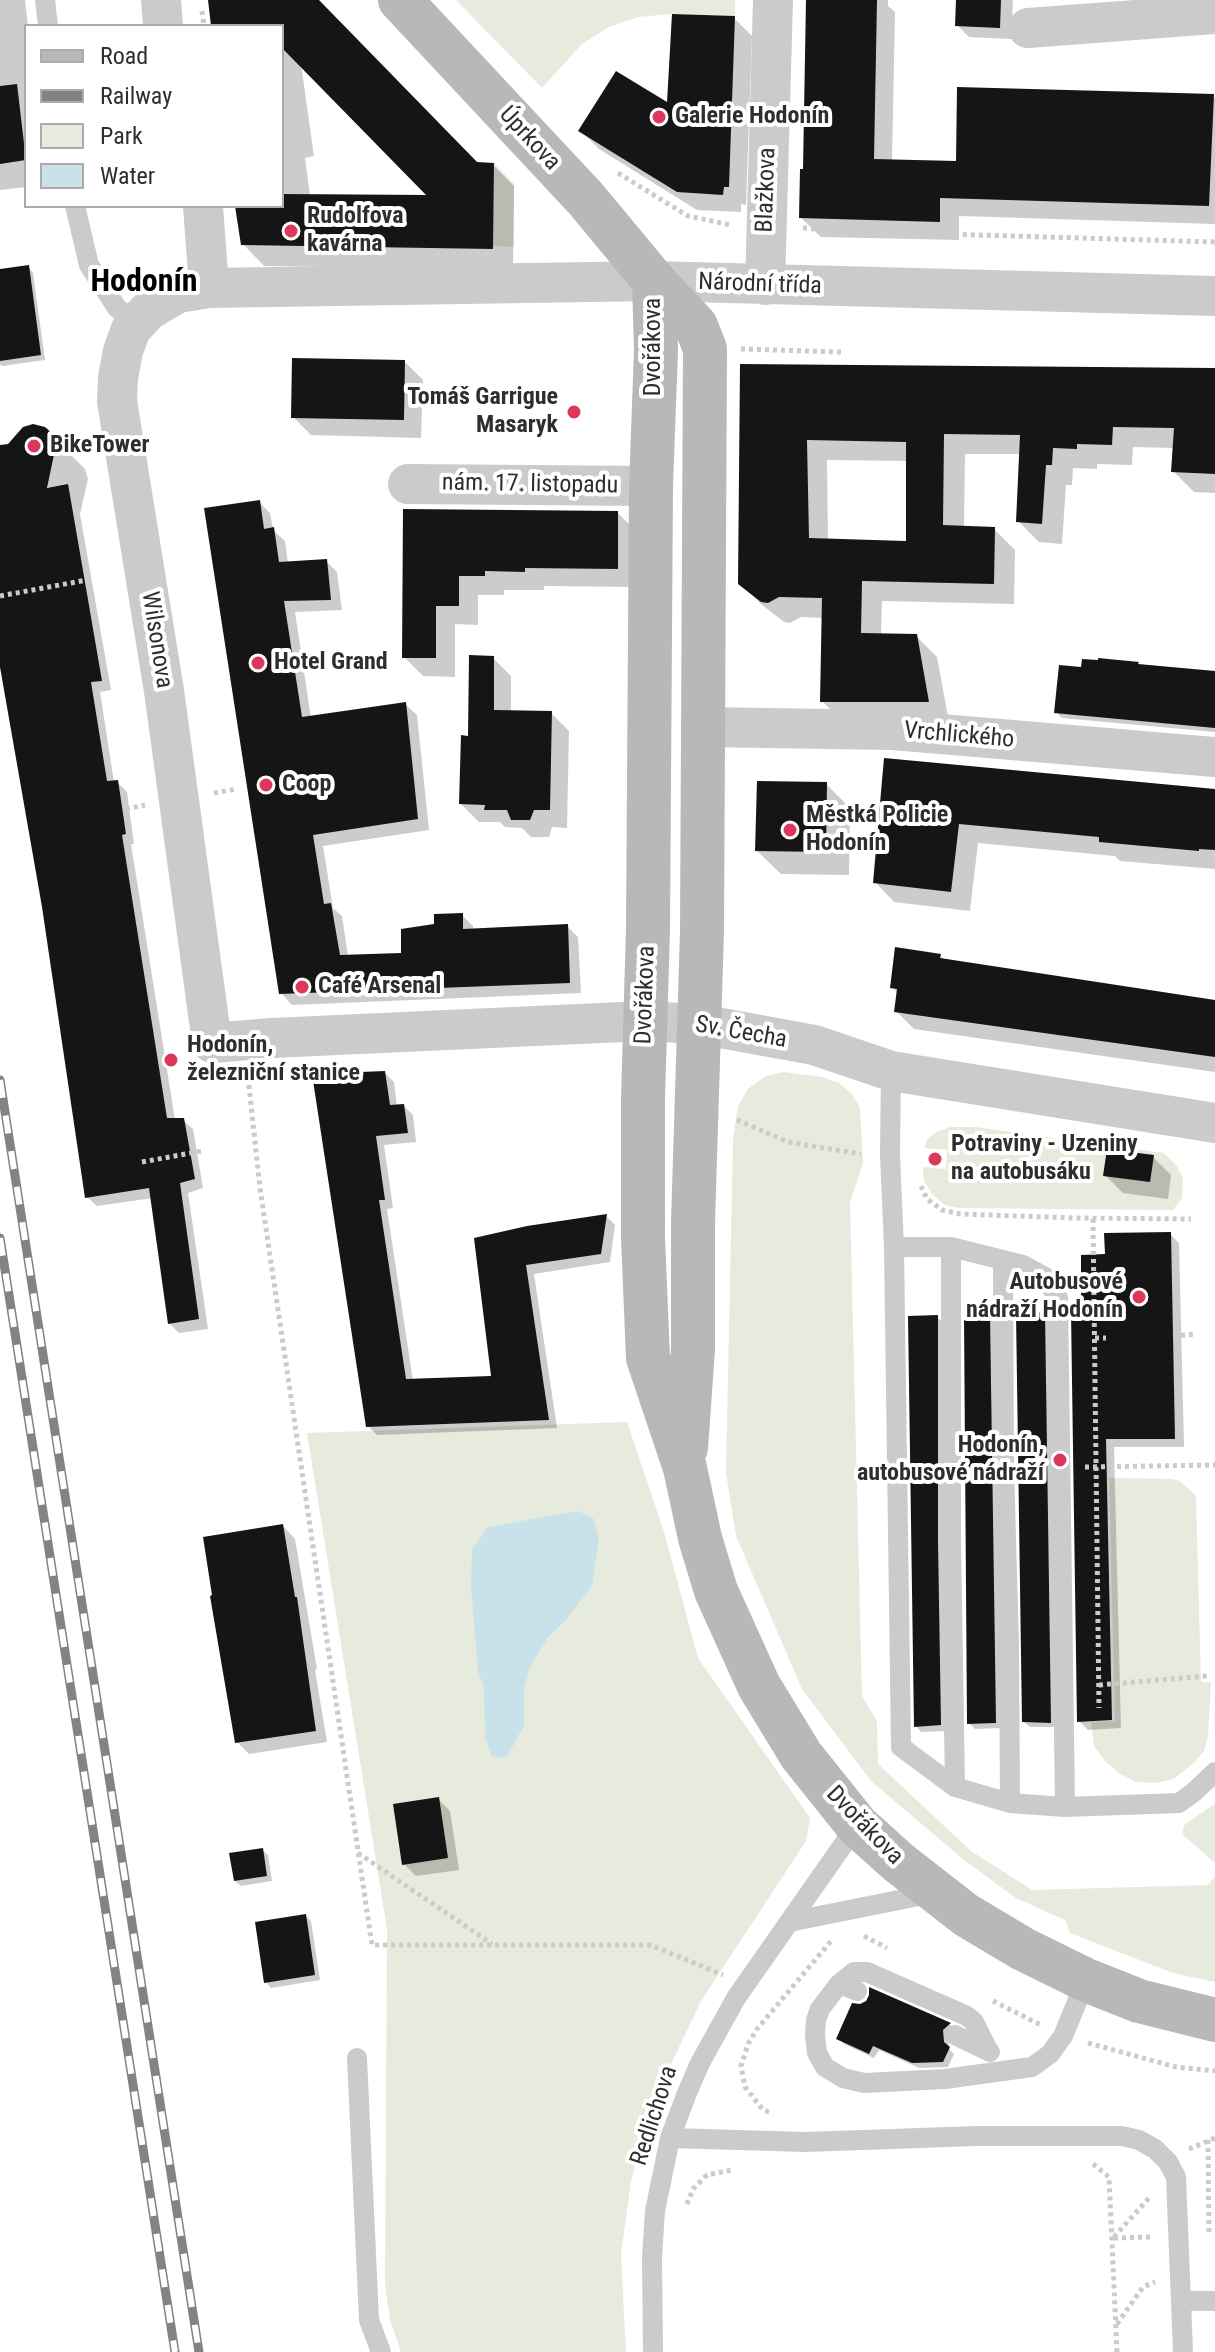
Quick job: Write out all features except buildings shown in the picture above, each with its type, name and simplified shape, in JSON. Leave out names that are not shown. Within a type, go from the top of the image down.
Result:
[{"type":"main road","name":"Úprkova","points":[[400,0],[586,199],[654,281]]},
{"type":"main road","name":"Dvořákova","points":[[654,281],[656,350],[651,486],[643,1238],[648,1358],[685,1468],[700,1538],[716,1591],[759,1686],[801,1755],[857,1825],[936,1893],[1023,1949],[1086,1980],[1139,2001],[1215,2020]]},
{"type":"main road","name":"Dvořákova","points":[[654,281],[696,326],[705,349],[702,931],[693,1223],[693,1349],[685,1468]]},
{"type":"street","points":[[161,0],[163,24]]},
{"type":"street","name":"Blažkova","points":[[765,285],[773,0]]},
{"type":"street","points":[[1028,28],[1215,14]]},
{"type":"street","points":[[203,208],[209,288]]},
{"type":"street","name":"Národní třída","points":[[209,288],[654,281],[1215,296]]},
{"type":"street","name":"Wilsonova","points":[[209,288],[178,293],[149,310],[131,329],[123,351],[117,401],[164,691],[228,1041]]},
{"type":"street","name":"nám. 17. listopadu","points":[[408,484],[651,486]]},
{"type":"street","name":"Vrchlického","points":[[702,727],[893,730],[1215,757]]},
{"type":"street","name":"Sv. Čecha","points":[[228,1041],[645,1021],[699,1024],[814,1045],[891,1071],[1215,1123]]},
{"type":"lane","points":[[45,0],[48,24]]},
{"type":"lane","points":[[75,208],[89,265],[117,308],[137,323]]},
{"type":"lane","points":[[891,1071],[901,1747],[955,1787],[1010,1803],[1065,1807],[1179,1803],[1215,1772]]},
{"type":"lane","points":[[894,1247],[951,1247],[1023,1265],[1045,1277],[1058,1298],[1065,1807]]},
{"type":"lane","points":[[951,1247],[950,1497],[955,1787]]},
{"type":"lane","points":[[1003,1260],[1010,1803]]},
{"type":"lane","name":"Redlichova","points":[[653,2352],[655,2211],[670,2138],[700,2063],[736,1998],[857,1825]]},
{"type":"lane","points":[[789,1922],[936,1893]]},
{"type":"lane","points":[[1006,2070],[988,2050],[974,2022],[967,2016],[860,1971],[854,1972],[848,1987],[820,2009],[816,2020],[817,2053],[825,2067],[843,2078],[864,2083],[945,2079],[1032,2067],[1041,2062],[1063,2036],[1086,1980]]},
{"type":"lane","points":[[955,2035],[988,2050]]},
{"type":"lane","points":[[357,2058],[369,2320],[381,2352]]},
{"type":"lane","points":[[670,2138],[805,2142],[977,2136],[1122,2136],[1139,2140],[1155,2149],[1168,2162],[1176,2177],[1183,2352]]},
{"type":"lane","points":[[1182,2301],[1215,2301]]},
{"type":"path","points":[[611,169],[688,216],[735,226]]},
{"type":"path","points":[[793,227],[1215,242]]},
{"type":"path","points":[[732,349],[841,352]]},
{"type":"path","points":[[0,596],[92,579]]},
{"type":"path","points":[[228,1041],[260,1188],[372,1945],[651,1945],[724,1975]]},
{"type":"path","points":[[737,1120],[788,1142],[861,1154]]},
{"type":"path","points":[[142,1162],[202,1151]]},
{"type":"path","points":[[918,1179],[927,1199],[942,1210],[960,1214],[1191,1219]]},
{"type":"path","points":[[1093,1219],[1099,1708]]},
{"type":"path","points":[[1173,1336],[1196,1334]]},
{"type":"path","points":[[1095,1338],[1106,1338]]},
{"type":"path","points":[[1099,1685],[1207,1676]]},
{"type":"path","points":[[358,1853],[493,1945]]},
{"type":"path","points":[[857,1932],[894,1951]]},
{"type":"path","points":[[773,2114],[763,2110],[745,2087],[741,2066],[748,2044],[757,2029],[835,1937]]},
{"type":"path","points":[[984,1997],[1063,2036],[1176,2067],[1215,2071]]},
{"type":"path","points":[[1189,2148],[1215,2138]]},
{"type":"path","points":[[1208,2140],[1209,2236]]},
{"type":"path","points":[[1091,2163],[1109,2177],[1117,2352]]},
{"type":"path","points":[[685,2211],[693,2189],[707,2175],[745,2170]]},
{"type":"path","points":[[1113,2238],[1143,2237]]},
{"type":"path","points":[[1116,2325],[1143,2287],[1163,2279],[1181,2278]]},
{"type":"green space","points":[[456,0],[735,0],[735,16],[672,14],[638,17],[609,27],[582,44],[542,88]]},
{"type":"green space","points":[[494,163],[514,184],[514,247],[493,246]]},
{"type":"green space","points":[[783,1072],[823,1077],[839,1083],[852,1094],[860,1108],[863,1164],[850,1202],[862,1696],[877,1721],[878,1764],[971,1851],[1032,1890],[1208,1885],[1215,1876],[1215,1982],[1173,1973],[1070,1933],[1065,1920],[1016,1898],[964,1860],[871,1781],[802,1689],[736,1536],[726,1473],[733,1139],[738,1106],[748,1089],[766,1076]]},
{"type":"green space","points":[[951,1127],[975,1127],[1164,1153],[1177,1166],[1183,1179],[1182,1198],[1173,1210],[959,1208],[945,1205],[932,1194],[924,1181],[923,1167],[946,1169],[947,1150],[924,1148],[928,1138]]},
{"type":"green space","points":[[627,1422],[664,1532],[698,1658],[810,1818],[806,1841],[701,2001],[650,2108],[631,2181],[621,2254],[626,2352],[401,2352],[390,2320],[385,2284],[387,1929],[307,1433]]},
{"type":"green space","points":[[1109,1478],[1172,1479],[1180,1481],[1196,1496],[1201,1682],[1211,1682],[1208,1736],[1204,1751],[1193,1764],[1173,1779],[1156,1783],[1136,1782],[1119,1773],[1094,1746],[1091,1722],[1115,1721]]},
{"type":"green space","points":[[1215,1804],[1215,1863],[1182,1834],[1185,1824]]},
{"type":"water","points":[[578,1511],[593,1518],[599,1539],[592,1586],[567,1619],[548,1637],[531,1665],[524,1688],[524,1725],[508,1755],[502,1758],[491,1756],[485,1736],[484,1687],[478,1671],[471,1587],[472,1549],[488,1527]]},
{"type":"railway","points":[[0,1080],[199,2352]]},
{"type":"railway","points":[[0,1238],[175,2352]]},
{"type":"place","name":"Galerie Hodonín","points":[[659,117]]},
{"type":"place","name":"Rudolfova kavárna","points":[[291,231]]},
{"type":"place","name":"Tomáš Garrigue Masaryk","points":[[574,412]]},
{"type":"place","name":"BikeTower","points":[[34,446]]},
{"type":"place","name":"Hotel Grand","points":[[258,663]]},
{"type":"place","name":"Coop","points":[[266,785]]},
{"type":"place","name":"Městká Policie Hodonín","points":[[790,830]]},
{"type":"place","name":"Café Arsenal","points":[[302,987]]},
{"type":"place","name":"Hodonín, železniční stanice","points":[[171,1060]]},
{"type":"place","name":"Potraviny - Uzeniny na autobusáku","points":[[935,1159]]},
{"type":"place","name":"Autobusové nádraží Hodonín","points":[[1139,1297]]},
{"type":"place","name":"Hodonín, autobusové nádraží","points":[[1060,1460]]},
{"type":"district","name":"Hodonín","points":[[144,283]]}]
